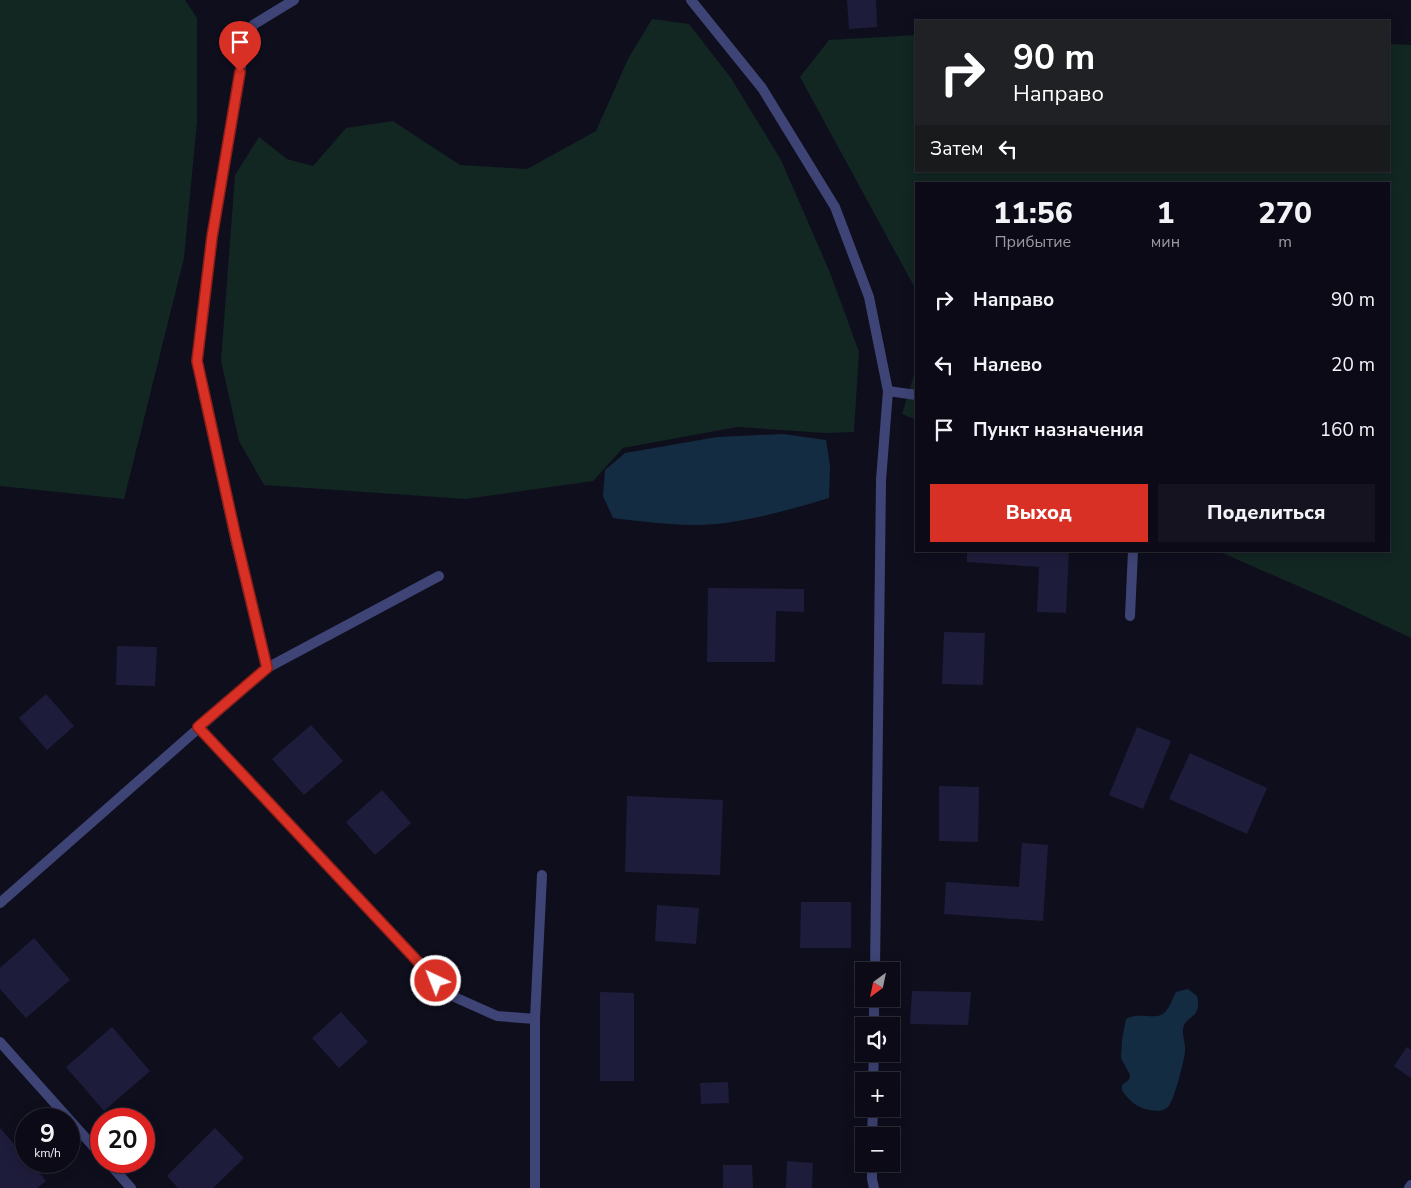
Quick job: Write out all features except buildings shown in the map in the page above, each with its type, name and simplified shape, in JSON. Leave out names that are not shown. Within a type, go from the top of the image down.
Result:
[{"type":"street","points":[[267,668],[197,361],[212,237],[243,54],[253,25],[294,0]]},
{"type":"street","points":[[691,0],[762,88],[835,207],[869,297],[888,391],[881,480],[875,962]]},
{"type":"street","points":[[888,391],[915,395]]},
{"type":"street","points":[[1130,616],[1133,552]]},
{"type":"street","points":[[0,903],[267,668],[438,576]]},
{"type":"street","points":[[198,727],[450,995],[497,1016],[535,1019]]},
{"type":"street","points":[[535,1188],[535,1019],[542,875]]},
{"type":"street","points":[[0,1042],[90,1143]]},
{"type":"street","points":[[872,1172],[874,1188]]},
{"type":"street","points":[[118,1173],[131,1188]]},
{"type":"green space","points":[[0,0],[185,0],[197,18],[197,122],[184,258],[124,499],[0,486]]},
{"type":"green space","points":[[652,19],[689,24],[731,78],[781,160],[831,275],[859,352],[854,432],[826,433],[737,427],[623,448],[593,481],[466,499],[264,485],[239,441],[221,361],[235,175],[259,137],[287,159],[313,166],[346,128],[393,121],[460,165],[527,169],[596,131],[628,59]]},
{"type":"green space","points":[[915,35],[915,172],[1390,172],[1390,44],[1411,45],[1411,638],[1220,552],[1390,552],[1390,182],[915,182],[915,288],[800,77],[829,40]]},
{"type":"green space","points":[[915,371],[915,420],[902,414]]},
{"type":"water","points":[[783,434],[826,440],[830,466],[829,498],[745,520],[691,525],[613,518],[603,496],[605,470],[625,453],[717,437]]},
{"type":"water","points":[[1188,989],[1197,996],[1198,1009],[1184,1025],[1185,1052],[1173,1097],[1168,1107],[1163,1110],[1154,1111],[1140,1107],[1130,1100],[1122,1090],[1122,1085],[1129,1080],[1130,1075],[1121,1058],[1126,1019],[1136,1016],[1160,1015],[1168,1009],[1176,992]]},
{"type":"route","points":[[240,72],[212,237],[197,361],[267,668],[198,727],[436,981]]}]
